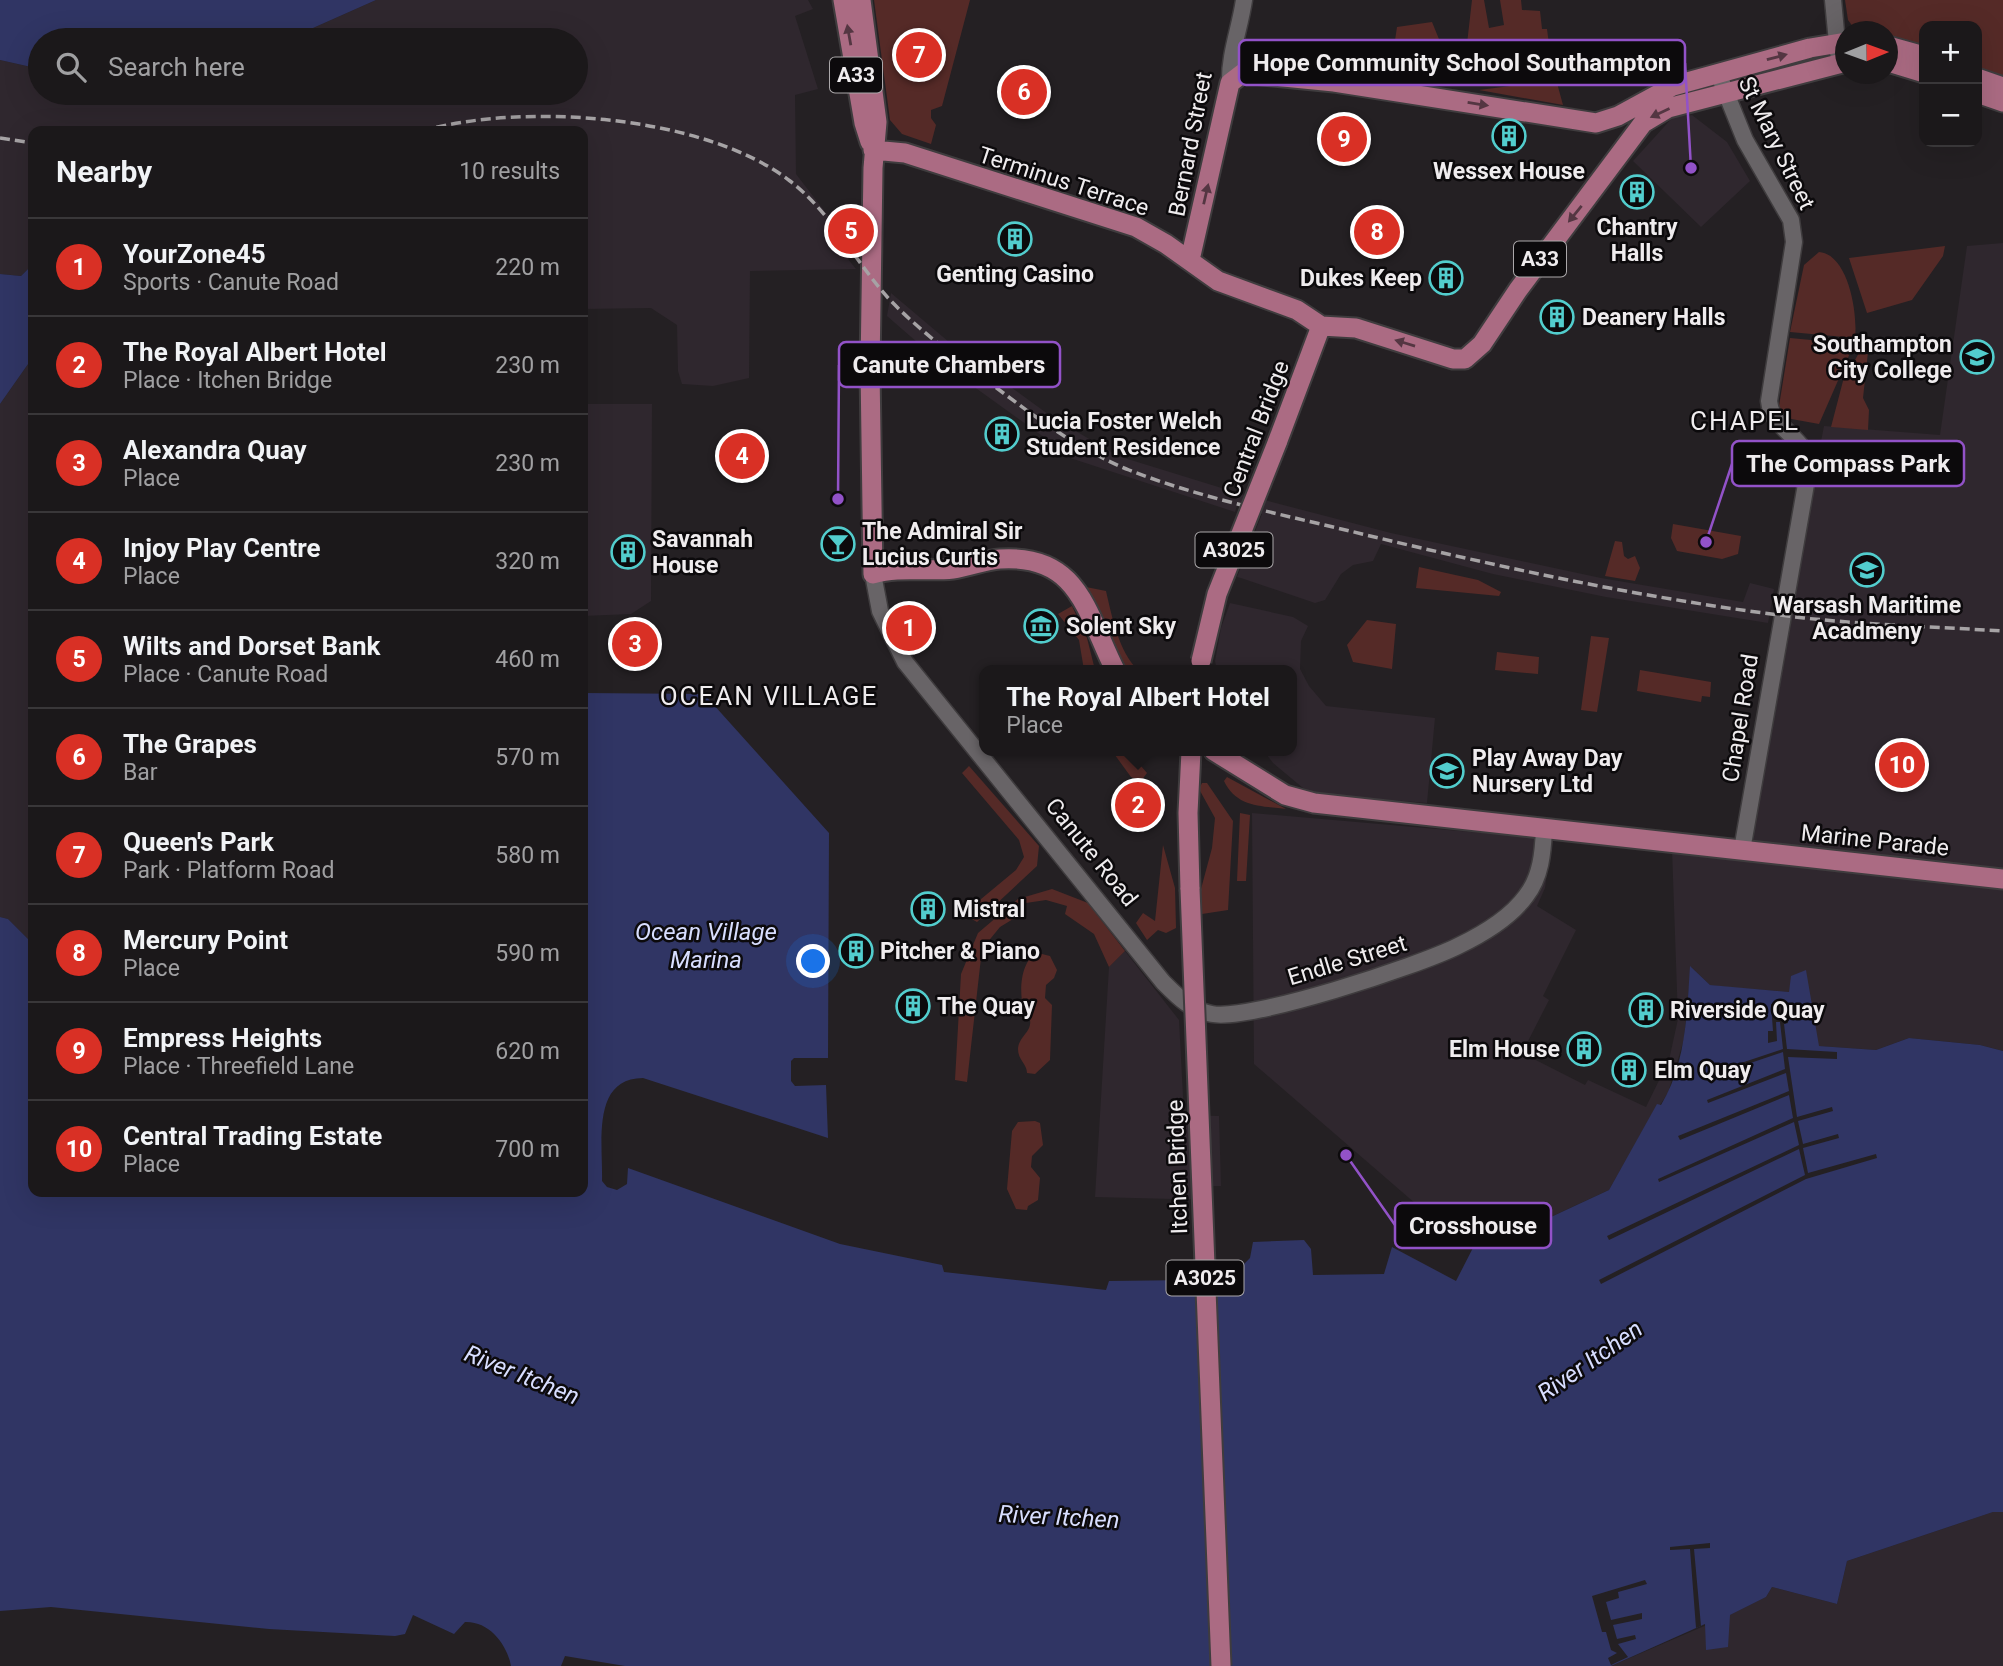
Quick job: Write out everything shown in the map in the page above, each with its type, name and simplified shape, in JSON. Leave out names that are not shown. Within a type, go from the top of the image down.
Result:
[{"type":"main road","name":"A33","points":[[843,0],[864,122],[873,150]]},
{"type":"main road","name":"A33","points":[[861,0],[877,116],[873,150]]},
{"type":"main road","points":[[1230,83],[1239,74],[1248,73],[1334,82],[1596,123],[1618,117],[1661,91],[1718,73],[1835,44]]},
{"type":"main road","points":[[1898,49],[1919,55]]},
{"type":"main road","name":"A33","points":[[1614,158],[1632,135],[1654,115],[1724,93],[1835,64]]},
{"type":"main road","points":[[1898,65],[1919,71]]},
{"type":"main road","points":[[1982,80],[2003,87]]},
{"type":"main road","name":"Bernard Street","points":[[1190,260],[1230,83]]},
{"type":"main road","points":[[1982,95],[2003,102]]},
{"type":"main road","points":[[1596,123],[1608,134],[1614,158]]},
{"type":"main road","name":"Terminus Terrace","points":[[873,150],[905,153],[1136,228],[1190,260],[1218,281],[1297,310],[1321,326],[1345,326],[1453,359],[1465,359],[1482,344],[1533,268],[1603,180],[1614,158]]},
{"type":"main road","name":"Canute Road","points":[[873,150],[870,369],[873,574]]},
{"type":"main road","name":"Central Bridge","points":[[1200,665],[1220,586],[1321,326]]},
{"type":"main road","points":[[873,574],[892,569],[950,569],[996,559],[1038,561],[1056,568],[1072,583],[1113,665]]},
{"type":"main road","name":"Itchen Bridge","points":[[1191,756],[1188,813],[1190,889],[1221,1666]]},
{"type":"main road","name":"Marine Parade","points":[[1222,756],[1271,788],[1306,802],[2003,879]]},
{"type":"street","name":"Bernard Street","points":[[1230,83],[1244,0]]},
{"type":"street","points":[[1833,0],[1837,21]]},
{"type":"street","name":"Bernard Street","points":[[1239,39],[1248,73]]},
{"type":"street","name":"St Mary Street","points":[[1718,73],[1745,141],[1791,220],[1794,234]]},
{"type":"street","name":"Chapel Road","points":[[1742,850],[1808,467],[1804,447],[1777,422],[1769,401],[1794,234]]},
{"type":"street","name":"Canute Road","points":[[873,574],[880,611],[905,662],[979,754]]},
{"type":"street","name":"Canute Road","points":[[981,756],[1163,982],[1182,1001],[1200,1010],[1217,1014],[1245,1013]]},
{"type":"street","name":"Endle Street","points":[[1245,1013],[1405,966],[1461,945],[1494,925],[1525,897],[1537,874],[1544,830]]},
{"type":"shaded area","points":[[376,0],[808,0],[813,9],[795,16],[818,89],[795,95],[796,174],[856,252],[848,259],[856,269],[750,271],[749,378],[713,386],[682,384],[678,371],[677,325],[651,308],[588,309],[588,126],[28,126],[28,269],[21,276],[0,274],[0,60],[28,66],[28,105],[588,105],[588,28],[313,28]]},
{"type":"shaded area","points":[[874,0],[970,0],[942,106],[931,110],[931,118],[936,125],[931,144],[902,134],[890,120]]},
{"type":"shaded area","points":[[1472,0],[1484,0],[1489,28],[1504,25],[1500,0],[1521,0],[1522,10],[1540,11],[1542,29],[1547,29],[1552,67],[1464,70]]},
{"type":"shaded area","points":[[1845,0],[2003,0],[2003,77],[1982,70],[1982,21],[1919,21],[1919,46],[1898,40],[1898,21],[1848,20]]},
{"type":"shaded area","points":[[1432,22],[1443,49],[1442,58],[1415,54],[1414,50],[1394,47],[1397,27]]},
{"type":"shaded area","points":[[1355,51],[1354,74],[1323,69],[1325,55]]},
{"type":"shaded area","points":[[1565,79],[1557,83],[1563,105],[1479,90]]},
{"type":"shaded area","points":[[1692,115],[1727,142],[1750,181],[1701,227],[1633,161],[1673,117]]},
{"type":"shaded area","points":[[2003,243],[2003,868],[1755,847],[1752,830],[1760,753],[1768,753],[1797,589],[1801,543],[1824,426],[1940,435],[1967,246]]},
{"type":"shaded area","points":[[1945,246],[1943,256],[1912,300],[1867,313],[1849,258]]},
{"type":"shaded area","points":[[1819,252],[1829,255],[1844,273],[1853,300],[1855,338],[1790,332],[1804,265]]},
{"type":"shaded area","points":[[891,293],[949,342],[1052,417],[1118,456],[1241,494],[1391,533],[1601,578],[1743,602],[1750,583],[1774,589],[1768,623],[1606,597],[1493,574],[1381,544],[1373,561],[1353,565],[1341,574],[1325,600],[1315,603],[1237,577],[1262,514],[1237,506],[1235,512],[1058,454],[1059,448],[941,363],[887,316]]},
{"type":"shaded area","points":[[1790,338],[1854,344],[1819,424],[1786,418],[1779,406]]},
{"type":"shaded area","points":[[1863,346],[1868,352],[1863,398],[1869,410],[1868,430],[1831,427],[1843,381]]},
{"type":"shaded area","points":[[28,364],[28,939],[8,919],[0,917],[0,404]]},
{"type":"shaded area","points":[[588,404],[652,404],[651,601],[631,614],[588,616]]},
{"type":"shaded area","points":[[1673,524],[1741,536],[1738,554],[1722,559],[1677,551],[1671,538]]},
{"type":"shaded area","points":[[1615,541],[1622,542],[1624,556],[1628,559],[1635,556],[1640,568],[1635,581],[1605,576]]},
{"type":"shaded area","points":[[1419,567],[1478,580],[1501,592],[1499,596],[1416,588]]},
{"type":"shaded area","points":[[1086,587],[1106,591],[1121,644],[1133,665],[1124,665]]},
{"type":"shaded area","points":[[1230,603],[1293,617],[1308,626],[1301,641],[1300,669],[1309,686],[1326,706],[1435,718],[1427,803],[1317,794],[1303,788],[1273,763],[1268,756],[1297,756],[1297,665],[1216,665],[1221,628]]},
{"type":"shaded area","points":[[1072,606],[1087,638],[1094,665],[1083,665],[1079,640],[1058,614]]},
{"type":"shaded area","points":[[1367,620],[1396,624],[1392,669],[1353,662],[1347,645]]},
{"type":"shaded area","points":[[1591,636],[1609,638],[1597,712],[1581,710]]},
{"type":"shaded area","points":[[1497,652],[1539,657],[1538,674],[1495,670]]},
{"type":"shaded area","points":[[1640,670],[1711,682],[1710,697],[1702,696],[1701,702],[1637,691]]},
{"type":"shaded area","points":[[1116,756],[1132,756],[1147,773],[1141,781],[1131,777]]},
{"type":"shaded area","points":[[969,766],[1039,846],[1037,866],[977,922],[963,914],[1016,870],[1024,857],[1019,840],[962,773]]},
{"type":"shaded area","points":[[1227,777],[1286,809],[1259,806],[1242,800],[1229,790],[1224,781]]},
{"type":"shaded area","points":[[1202,783],[1207,783],[1233,821],[1228,910],[1202,914],[1201,889],[1212,848],[1215,818],[1199,789]]},
{"type":"shaded area","points":[[1240,813],[1250,815],[1246,881],[1237,881]]},
{"type":"shaded area","points":[[1252,813],[1552,839],[1545,888],[1537,906],[1576,930],[1543,996],[1549,1000],[1522,1053],[1585,1085],[1588,1080],[1646,1107],[1669,1060],[1678,1019],[1672,849],[2003,886],[2003,1051],[1980,1045],[1909,1038],[1876,1050],[1818,1046],[1792,976],[1789,992],[1726,987],[1710,985],[1691,967],[1684,1039],[1668,1093],[1660,1105],[1657,1105],[1609,1190],[1520,1231],[1497,1213],[1477,1240],[1416,1204],[1254,1064]]},
{"type":"shaded area","points":[[1163,845],[1175,888],[1176,928],[1166,933],[1158,930],[1147,940],[1136,923],[1143,913],[1155,921]]},
{"type":"shaded area","points":[[1052,889],[1088,903],[1125,951],[1109,967],[1094,934],[1065,914],[1067,906],[1046,900],[1026,903],[1026,911],[1000,927],[982,949],[967,1082],[955,1080],[961,974],[978,933],[1018,899]]},
{"type":"shaded area","points":[[1125,951],[1179,1020],[1184,1115],[1219,1116],[1221,1186],[1212,1186],[1212,1200],[1095,1197],[1109,967]]},
{"type":"shaded area","points":[[1038,953],[1050,956],[1057,970],[1054,978],[1046,985],[1045,998],[1052,1005],[1050,1060],[1035,1074],[1027,1073],[1018,1049],[1030,1024],[1022,999],[1023,976],[1028,962]]},
{"type":"shaded area","points":[[1018,1122],[1040,1123],[1043,1145],[1032,1156],[1031,1167],[1040,1178],[1038,1200],[1028,1206],[1027,1210],[1016,1209],[1007,1189],[1012,1131]]},
{"type":"shaded area","points":[[1993,1512],[2003,1512],[2003,1666],[1611,1666],[1730,1615],[1766,1597],[1772,1587],[1837,1604],[1847,1561]]},
{"type":"water","points":[[0,0],[376,0],[313,28],[28,28],[28,66],[0,60]]},
{"type":"water","points":[[28,269],[28,364],[0,404],[0,274],[21,276]]},
{"type":"water","points":[[588,693],[704,694],[829,833],[828,1058],[794,1058],[791,1061],[791,1081],[795,1086],[826,1085],[828,1138],[643,1078],[626,1081],[615,1089],[607,1101],[603,1116],[602,1181],[607,1187],[617,1190],[627,1184],[628,1168],[840,1244],[942,1265],[944,1272],[1106,1290],[1109,1281],[1192,1280],[1211,1265],[1244,1264],[1250,1258],[1253,1242],[1304,1240],[1311,1249],[1313,1275],[1384,1274],[1392,1247],[1456,1281],[1477,1240],[1498,1212],[1521,1231],[1609,1190],[1657,1104],[1661,1105],[1676,1073],[1684,1038],[1690,966],[1710,985],[1789,992],[1791,976],[1806,970],[1819,1046],[1876,1050],[1909,1038],[1980,1045],[2003,1051],[2003,1512],[1993,1512],[1847,1561],[1837,1604],[1772,1587],[1766,1597],[1730,1615],[1728,1647],[1706,1650],[1705,1624],[1611,1666],[625,1666],[565,1656],[561,1666],[511,1666],[501,1642],[482,1625],[465,1622],[454,1634],[413,1615],[405,1634],[395,1636],[269,1629],[51,1607],[0,1611],[0,917],[8,919],[28,939],[28,1197],[588,1197]]},
{"type":"pier","points":[[1771,1004],[1787,1005],[1788,1023],[1784,1024],[1787,1049],[1837,1052],[1837,1059],[1788,1057],[1797,1117],[1832,1107],[1833,1111],[1798,1121],[1803,1144],[1838,1134],[1839,1138],[1803,1148],[1808,1173],[1876,1154],[1877,1158],[1806,1179],[1601,1284],[1599,1280],[1805,1175],[1799,1149],[1609,1240],[1607,1236],[1799,1145],[1794,1122],[1659,1182],[1658,1179],[1793,1118],[1789,1095],[1680,1140],[1678,1136],[1789,1091],[1786,1073],[1708,1103],[1707,1100],[1785,1069],[1783,1052],[1715,1075],[1714,1072],[1783,1049],[1780,1022],[1776,1022],[1777,1041],[1768,1043],[1768,1031],[1773,1031]]},
{"type":"pier","points":[[1710,1543],[1710,1548],[1694,1549],[1701,1626],[1696,1628],[1690,1549],[1670,1550],[1670,1547]]},
{"type":"pier","points":[[1645,1580],[1647,1584],[1618,1592],[1619,1598],[1606,1602],[1611,1620],[1642,1613],[1642,1619],[1613,1625],[1617,1639],[1635,1635],[1636,1639],[1618,1644],[1628,1657],[1611,1665],[1608,1658],[1617,1653],[1611,1650],[1606,1632],[1602,1632],[1592,1596]]},
{"type":"railway","points":[[445,126],[510,117],[612,120],[711,141],[754,159],[805,193],[890,300],[964,363],[1074,442],[1110,462],[1186,490],[1417,547],[1693,603],[1804,618],[2003,631]]},
{"type":"railway","points":[[0,138],[28,142]]},
{"type":"place","name":"Queen's Park","points":[[919,55]]},
{"type":"place","name":"The Grapes","points":[[1024,92]]},
{"type":"place","name":"Wessex House","points":[[1509,136]]},
{"type":"place","name":"Empress Heights","points":[[1344,139]]},
{"type":"place","name":"Hope Community School Southampton","points":[[1691,168]]},
{"type":"place","name":"Chantry Halls","points":[[1637,192]]},
{"type":"place","name":"Wilts and Dorset Bank","points":[[851,231]]},
{"type":"place","name":"Mercury Point","points":[[1377,232]]},
{"type":"place","name":"Genting Casino","points":[[1015,239]]},
{"type":"place","name":"Dukes Keep","points":[[1446,278]]},
{"type":"place","name":"Deanery Halls","points":[[1557,317]]},
{"type":"place","name":"Southampton City College","points":[[1977,357]]},
{"type":"place","name":"Lucia Foster Welch Student Residence","points":[[1002,434]]},
{"type":"place","name":"Injoy Play Centre","points":[[742,456]]},
{"type":"place","name":"Canute Chambers","points":[[838,499]]},
{"type":"place","name":"The Compass Park","points":[[1706,542]]},
{"type":"place","name":"The Admiral Sir Lucius Curtis","points":[[838,544]]},
{"type":"place","name":"Savannah House","points":[[628,552]]},
{"type":"place","name":"Warsash Maritime Acadmeny","points":[[1867,570]]},
{"type":"place","name":"Solent Sky","points":[[1041,626]]},
{"type":"place","name":"YourZone45","points":[[909,628]]},
{"type":"place","name":"Alexandra Quay","points":[[635,644]]},
{"type":"place","name":"Central Trading Estate","points":[[1902,765]]},
{"type":"place","name":"Play Away Day Nursery Ltd","points":[[1447,771]]},
{"type":"place","name":"The Royal Albert Hotel","points":[[1138,805]]},
{"type":"place","name":"Mistral","points":[[928,909]]},
{"type":"place","name":"Pitcher & Piano","points":[[856,951]]},
{"type":"place","name":"The Quay","points":[[913,1006]]},
{"type":"place","name":"Riverside Quay","points":[[1646,1010]]},
{"type":"place","name":"Elm House","points":[[1584,1049]]},
{"type":"place","name":"Elm Quay","points":[[1629,1070]]},
{"type":"place","name":"Crosshouse","points":[[1346,1155]]},
{"type":"district","name":"CHAPEL","points":[[1745,421]]},
{"type":"district","name":"OCEAN VILLAGE","points":[[769,696]]},
{"type":"water label","name":"Ocean Village Marina","points":[[706,946]]},
{"type":"water label","name":"River Itchen","points":[[1590,1361]]},
{"type":"water label","name":"River Itchen","points":[[522,1375]]},
{"type":"water label","name":"River Itchen","points":[[1059,1517]]}]
